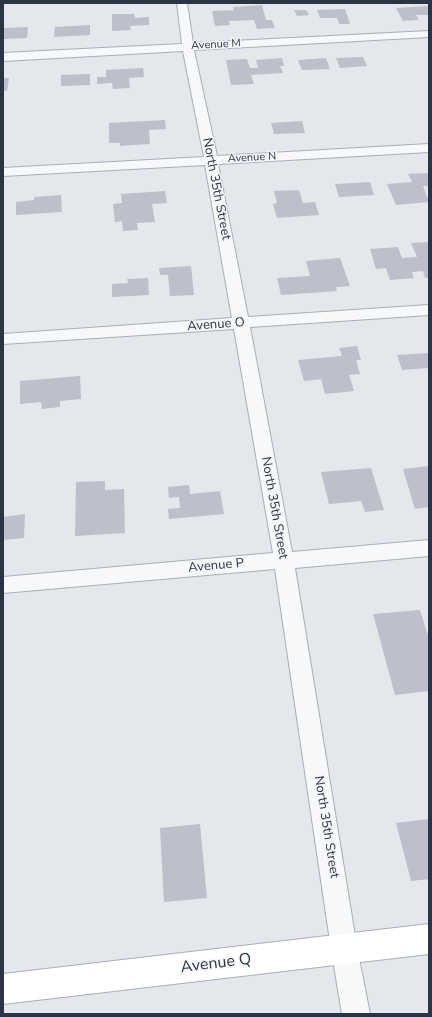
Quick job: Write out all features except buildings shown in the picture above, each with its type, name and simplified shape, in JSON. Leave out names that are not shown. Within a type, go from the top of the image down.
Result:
[{"type":"street","name":"North 35th Street","points":[[182,3],[188,47],[211,160],[284,560],[344,948],[356,1014]]},
{"type":"street","name":"Avenue M","points":[[3,57],[429,34]]},
{"type":"street","name":"Avenue N","points":[[3,172],[429,148]]},
{"type":"street","name":"Avenue O","points":[[3,339],[429,310]]},
{"type":"street","name":"Avenue P","points":[[3,585],[429,548]]},
{"type":"street","name":"Avenue Q","points":[[3,989],[429,939]]}]
